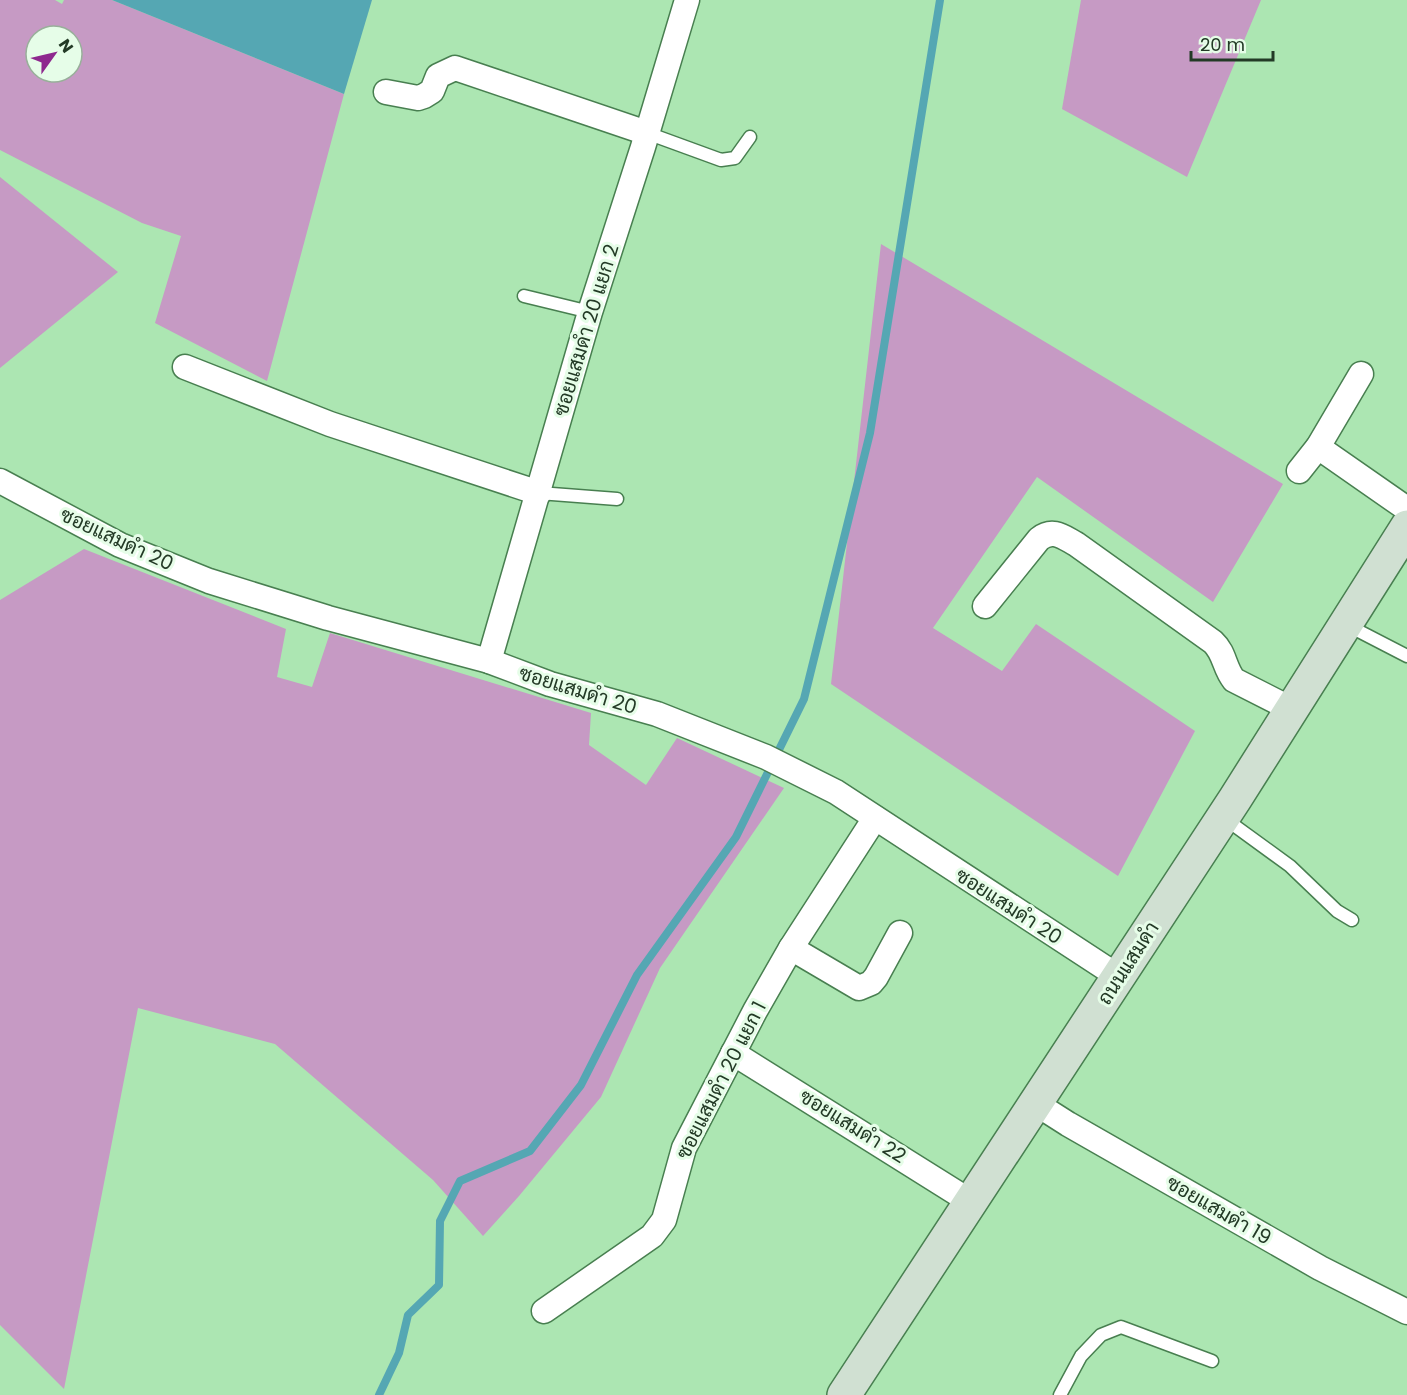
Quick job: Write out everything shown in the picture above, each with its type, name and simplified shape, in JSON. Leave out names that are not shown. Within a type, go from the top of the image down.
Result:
[{"type":"street","name":"ซอยแสมดำ 20 แยก 2","points":[[489,661],[590,312],[687,0]]},
{"type":"street","points":[[386,92],[418,98],[424,96],[432,91],[438,76],[455,68],[647,133]]},
{"type":"street","points":[[185,367],[330,424],[539,493]]},
{"type":"street","points":[[1299,471],[1318,447],[1361,374]]},
{"type":"street","points":[[1318,447],[1407,508]]},
{"type":"street","name":"ซอยแสมดำ 20","points":[[0,481],[120,545],[209,581],[308,613],[489,661],[550,684],[657,714],[766,757],[836,792],[1119,977]]},
{"type":"street","name":"ถนนแสมดำ","points":[[844,1395],[1223,817],[1407,527]]},
{"type":"street","points":[[986,606],[1039,539],[1052,533],[1057,534],[1076,544],[1213,642],[1222,653],[1229,674],[1234,680],[1291,709]]},
{"type":"street","name":"ซอยแสมดำ 20 แยก 1","points":[[544,1311],[652,1236],[664,1220],[684,1148],[733,1053],[791,948],[874,818]]},
{"type":"street","points":[[791,948],[859,988],[871,983],[876,977],[900,933]]},
{"type":"street","name":"ซอยแสมดำ 22","points":[[733,1053],[971,1202]]},
{"type":"street","name":"ซอยแสมดำ 19","points":[[1035,1102],[1068,1124],[1320,1268],[1407,1312]]},
{"type":"lane","points":[[647,133],[721,160],[735,158],[750,137]]},
{"type":"lane","points":[[524,296],[590,312]]},
{"type":"lane","points":[[539,493],[617,499]]},
{"type":"lane","points":[[1346,625],[1407,656]]},
{"type":"lane","points":[[1223,817],[1290,866],[1329,904],[1352,920]]},
{"type":"lane","points":[[1060,1395],[1088,1349],[1101,1335],[1121,1327],[1212,1361]]},
{"type":"shaded area","points":[[0,0],[55,0],[62,4],[64,0],[112,0],[344,94],[267,381],[155,323],[181,236],[142,223],[0,150]]},
{"type":"shaded area","points":[[1081,0],[1261,0],[1187,177],[1062,109]]},
{"type":"shaded area","points":[[0,177],[118,272],[0,368]]},
{"type":"shaded area","points":[[881,244],[1283,484],[1213,602],[1037,477],[933,628],[1002,671],[1036,624],[1195,731],[1118,876],[831,684]]},
{"type":"shaded area","points":[[84,549],[286,629],[277,677],[312,687],[330,633],[591,713],[589,745],[646,785],[677,738],[784,788],[660,968],[601,1097],[483,1236],[433,1180],[275,1044],[138,1008],[64,1389],[0,1325],[0,600]]},
{"type":"water","points":[[112,0],[372,0],[344,94]]},
{"type":"waterway","points":[[379,1395],[399,1353],[408,1315],[439,1285],[440,1221],[460,1181],[530,1151],[581,1085],[637,975],[736,837],[804,699],[870,433],[940,0]]}]
